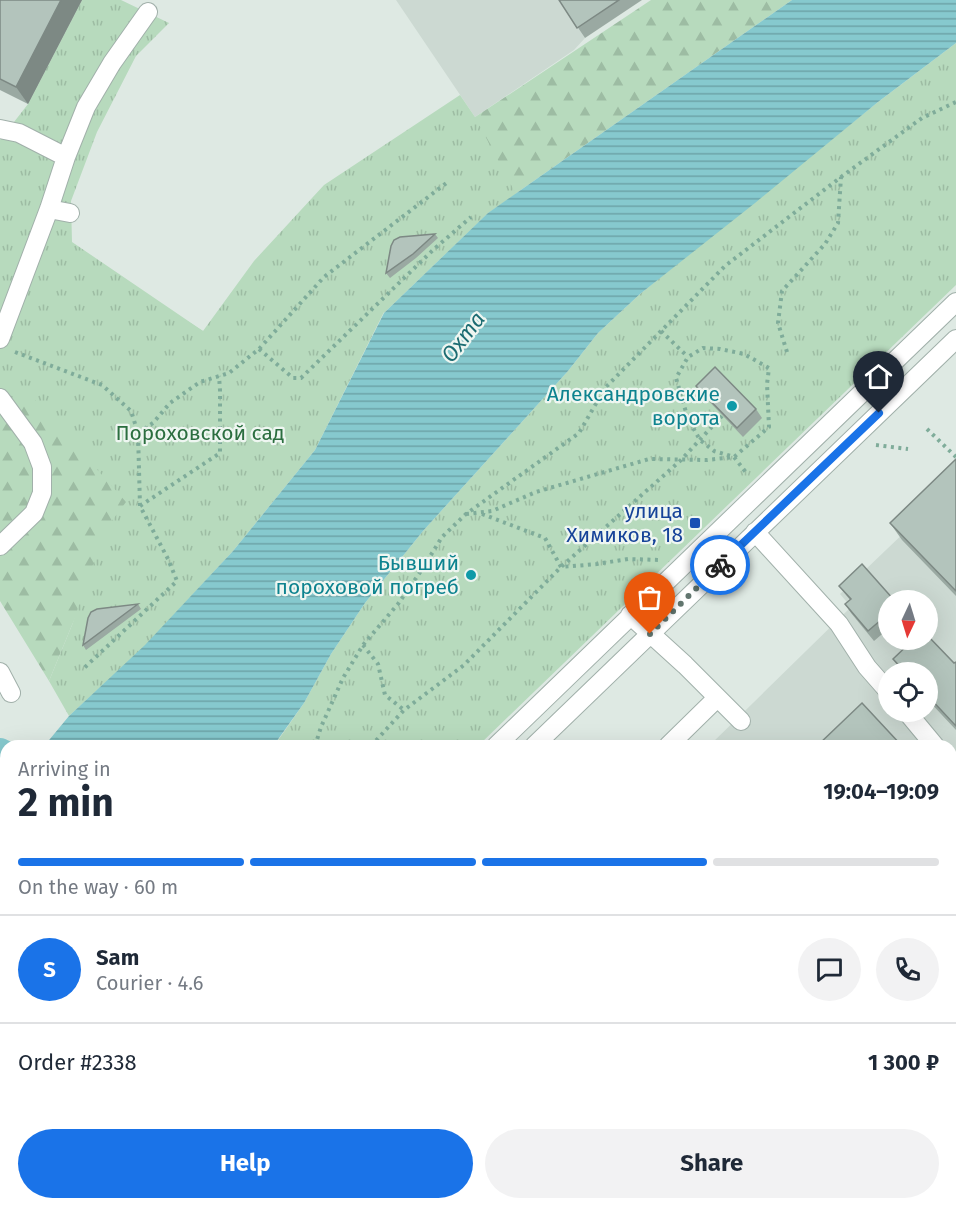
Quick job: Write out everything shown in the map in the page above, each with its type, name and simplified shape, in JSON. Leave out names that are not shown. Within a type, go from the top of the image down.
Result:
[{"type":"street","points":[[5,345],[66,157],[86,107],[112,63],[148,12]]},
{"type":"street","points":[[0,129],[19,133],[66,157]]},
{"type":"street","points":[[49,209],[70,213]]},
{"type":"street","points":[[502,740],[956,302]]},
{"type":"street","points":[[540,740],[956,339]]},
{"type":"street","points":[[0,398],[33,443],[42,467],[42,493],[34,513],[0,546]]},
{"type":"street","points":[[754,532],[839,624],[878,680]]},
{"type":"street","points":[[630,615],[685,665],[741,722]]},
{"type":"street","points":[[0,672],[11,693]]},
{"type":"street","points":[[674,740],[717,698]]},
{"type":"street","points":[[915,722],[930,740]]},
{"type":"path","points":[[317,740],[343,678],[363,645],[398,604],[441,537],[465,514],[579,433],[605,388],[725,266],[921,118],[956,102]]},
{"type":"path","points":[[787,352],[778,322],[782,291],[825,244],[838,223],[841,177]]},
{"type":"path","points":[[138,433],[153,423],[170,403],[200,382],[229,373],[259,349],[324,277],[449,180]]},
{"type":"path","points":[[259,349],[293,378],[301,378],[433,250],[471,217]]},
{"type":"path","points":[[661,331],[688,357]]},
{"type":"path","points":[[5,345],[102,385],[131,411],[138,433],[140,506],[177,581],[83,669]]},
{"type":"path","points":[[465,514],[492,512],[536,492],[649,459],[707,460],[734,457],[769,427],[767,384],[769,368],[744,354],[703,348],[688,357],[676,378],[688,419],[700,440],[714,451],[734,457],[751,478]]},
{"type":"path","points":[[140,506],[220,453],[219,376]]},
{"type":"path","points":[[376,740],[404,710],[464,665],[561,567],[681,460],[722,416]]},
{"type":"path","points":[[927,429],[956,457]]},
{"type":"path","points":[[867,444],[908,449]]},
{"type":"path","points":[[480,513],[545,538],[561,567]]},
{"type":"path","points":[[561,567],[628,559],[663,560]]},
{"type":"path","points":[[363,645],[378,664],[385,695],[404,710]]},
{"type":"shaded area","points":[[396,0],[559,0],[585,38],[574,50],[475,117]]},
{"type":"shaded area","points":[[956,483],[956,740],[715,740],[851,607],[840,594]]},
{"type":"green space","name":"Пороховской сад","points":[[82,0],[121,0],[169,23],[136,56],[97,132],[71,201],[72,242],[203,331],[254,261],[324,185],[460,95],[475,117],[516,194],[488,213],[384,312],[315,450],[233,551],[145,646],[69,716],[49,681],[72,625],[105,530],[126,502],[29,393],[0,424],[0,140],[28,104]]},
{"type":"green space","points":[[651,0],[792,0],[488,213],[384,313],[349,201]]},
{"type":"green space","points":[[956,43],[956,285],[484,740],[278,740],[304,703],[331,654],[365,603],[423,531],[568,371],[598,333],[640,294],[878,102]]},
{"type":"green space","points":[[0,204],[203,331],[49,681],[0,601]]},
{"type":"water","name":"Охта","points":[[792,0],[956,0],[956,43],[878,102],[640,294],[598,333],[568,371],[423,531],[365,603],[331,654],[304,703],[278,740],[49,740],[69,716],[145,645],[233,551],[315,450],[384,313],[488,213]]},
{"type":"building","points":[[0,0],[61,0],[16,87],[0,79]]},
{"type":"building","points":[[559,0],[619,0],[577,28]]},
{"type":"building","points":[[435,234],[413,254],[386,273],[394,240],[400,237]]},
{"type":"building","name":"Александровские ворота","points":[[715,367],[756,409],[737,428],[696,386]]},
{"type":"building","points":[[956,459],[956,591],[890,523]]},
{"type":"building","points":[[862,564],[885,590],[878,590],[878,622],[868,631],[845,604],[851,599],[839,586]]},
{"type":"building","points":[[138,604],[83,645],[91,612],[97,609]]},
{"type":"building","points":[[938,646],[954,663],[956,662],[956,726],[938,707],[938,662],[896,662],[893,659],[902,650],[938,650]]},
{"type":"building","points":[[862,703],[896,740],[823,740]]},
{"type":"way so far","points":[[650,634],[720,565]]},
{"type":"place","name":"Александровские ворота","points":[[732,406]]},
{"type":"place","name":"улица Химиков, 18","points":[[695,523]]},
{"type":"place","name":"Бывший пороховой погреб","points":[[471,575]]},
{"type":"route","points":[[720,565],[879,413]]}]
